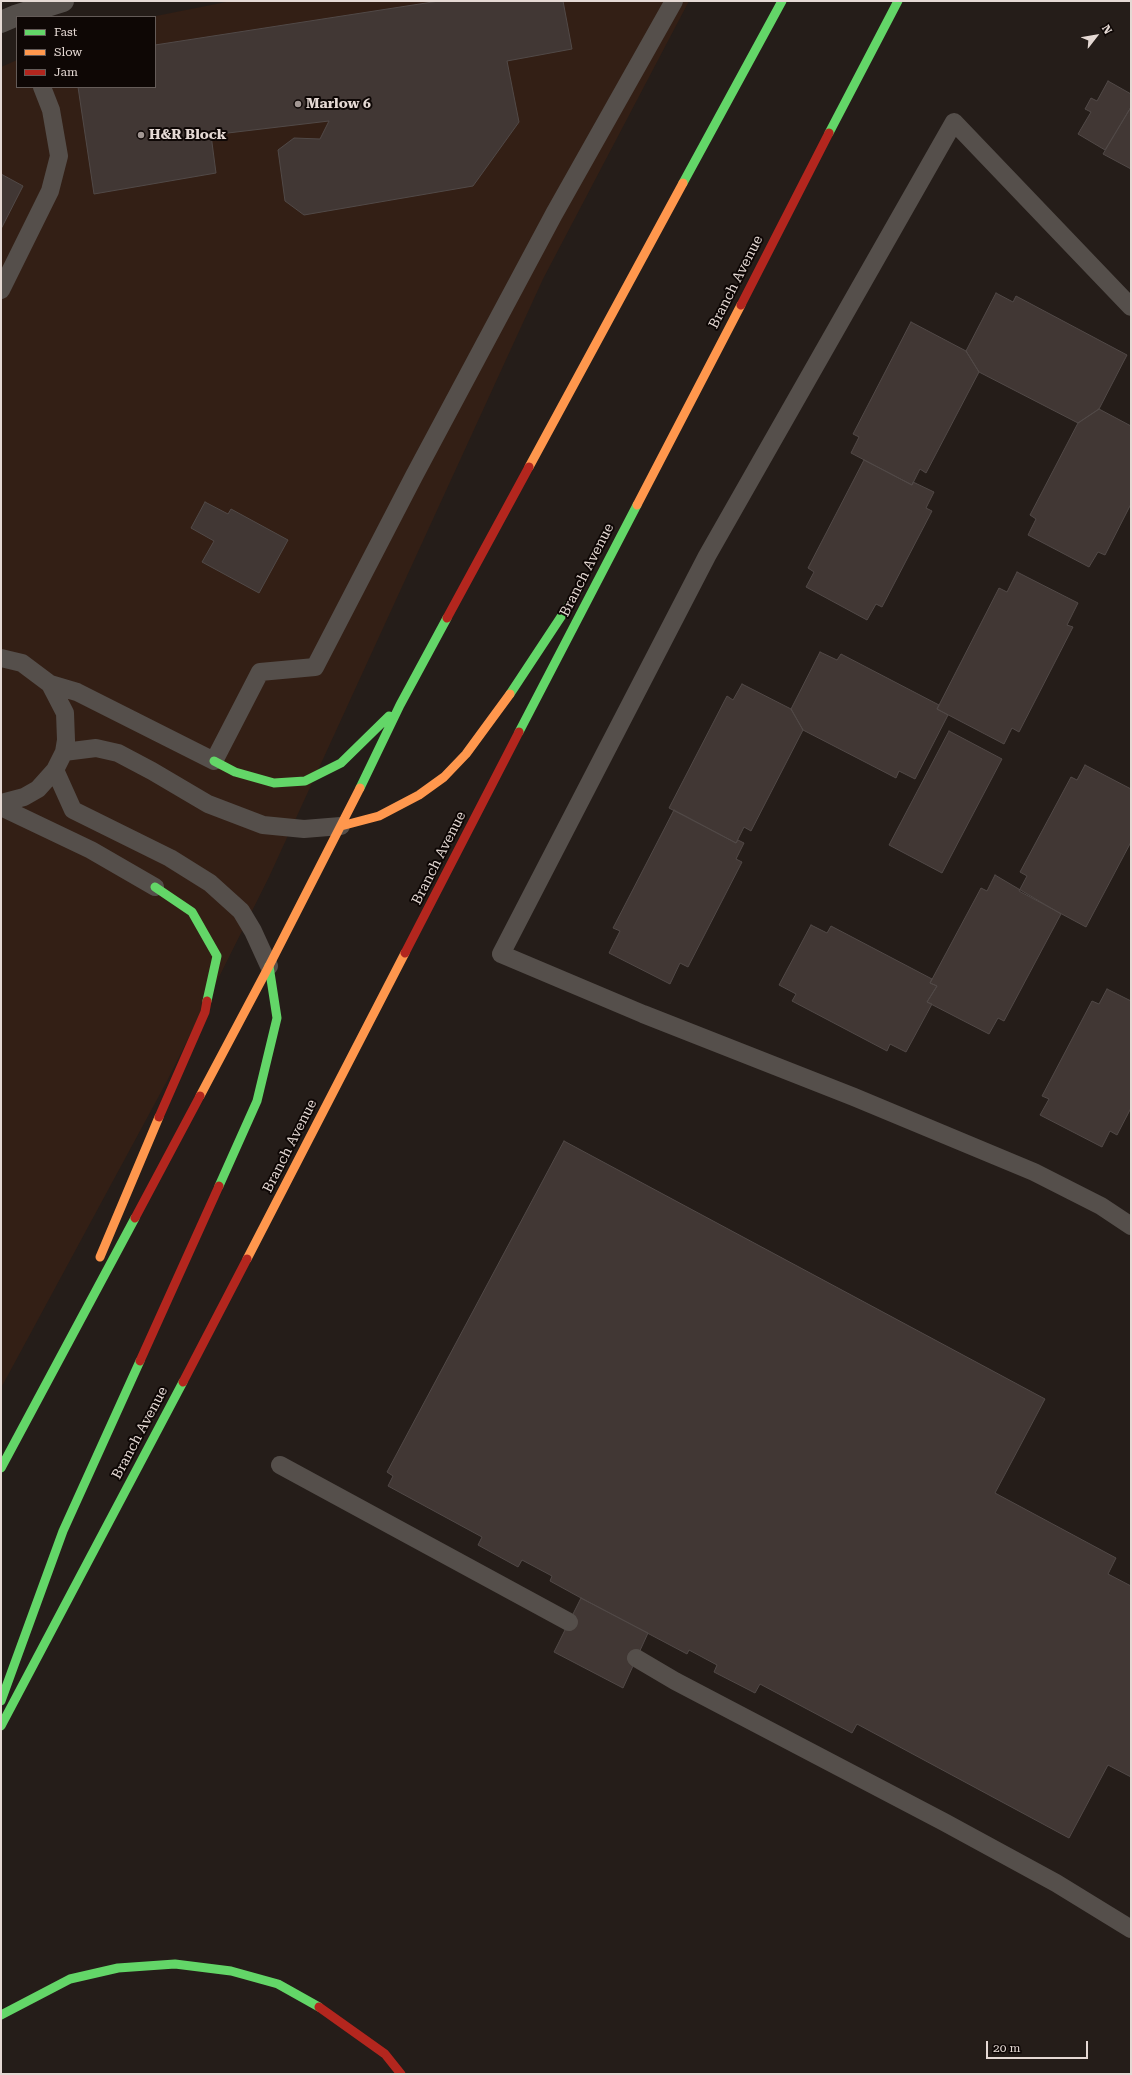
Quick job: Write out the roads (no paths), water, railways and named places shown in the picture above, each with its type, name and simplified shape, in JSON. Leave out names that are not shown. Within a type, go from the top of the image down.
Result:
[{"type":"highway","points":[[1,1468],[269,966],[341,826],[400,705],[782,1]]},
{"type":"highway","name":"Branch Avenue","points":[[1,1726],[167,1412],[898,1]]},
{"type":"highway","points":[[591,573],[635,507]]},
{"type":"highway","points":[[341,826],[379,816],[420,795],[444,777],[466,754],[494,717],[582,586]]},
{"type":"highway","points":[[214,761],[235,772],[274,784],[305,781],[341,763],[400,705]]},
{"type":"highway","points":[[95,1269],[136,1168],[205,1012],[217,956],[192,912],[155,888]]},
{"type":"highway","points":[[1,1701],[63,1531],[257,1101],[277,1018],[269,966]]},
{"type":"highway","points":[[57,1363],[89,1284]]},
{"type":"highway","points":[[1,2015],[70,1979],[118,1968],[174,1964],[231,1971],[278,1984],[330,2013],[385,2054],[401,2074]]},
{"type":"street","points":[[10,15],[63,1]]},
{"type":"lane","points":[[1,658],[22,663],[50,684],[77,692],[214,761],[260,672],[315,667],[414,476],[554,214],[674,1]]},
{"type":"lane","points":[[1,290],[50,191],[59,156],[51,110],[42,88]]},
{"type":"lane","points":[[1131,307],[954,122],[707,556],[501,954],[643,1014],[854,1097],[1034,1172],[1101,1206],[1131,1226]]},
{"type":"lane","points":[[1,803],[24,797],[38,789],[55,770],[64,752],[66,740],[65,713],[50,684]]},
{"type":"lane","points":[[64,752],[96,748],[118,753],[208,804],[263,825],[304,829],[341,826]]},
{"type":"lane","points":[[55,770],[73,810],[170,858],[210,883],[241,911],[253,931],[269,966]]},
{"type":"lane","points":[[1,807],[91,850],[155,888]]},
{"type":"lane","points":[[280,1465],[569,1622]]},
{"type":"lane","points":[[636,1658],[675,1681],[1056,1883],[1131,1929]]},
{"type":"place","name":"Marlow 6","points":[[298,104]]},
{"type":"place","name":"H&R Block","points":[[141,135]]}]
